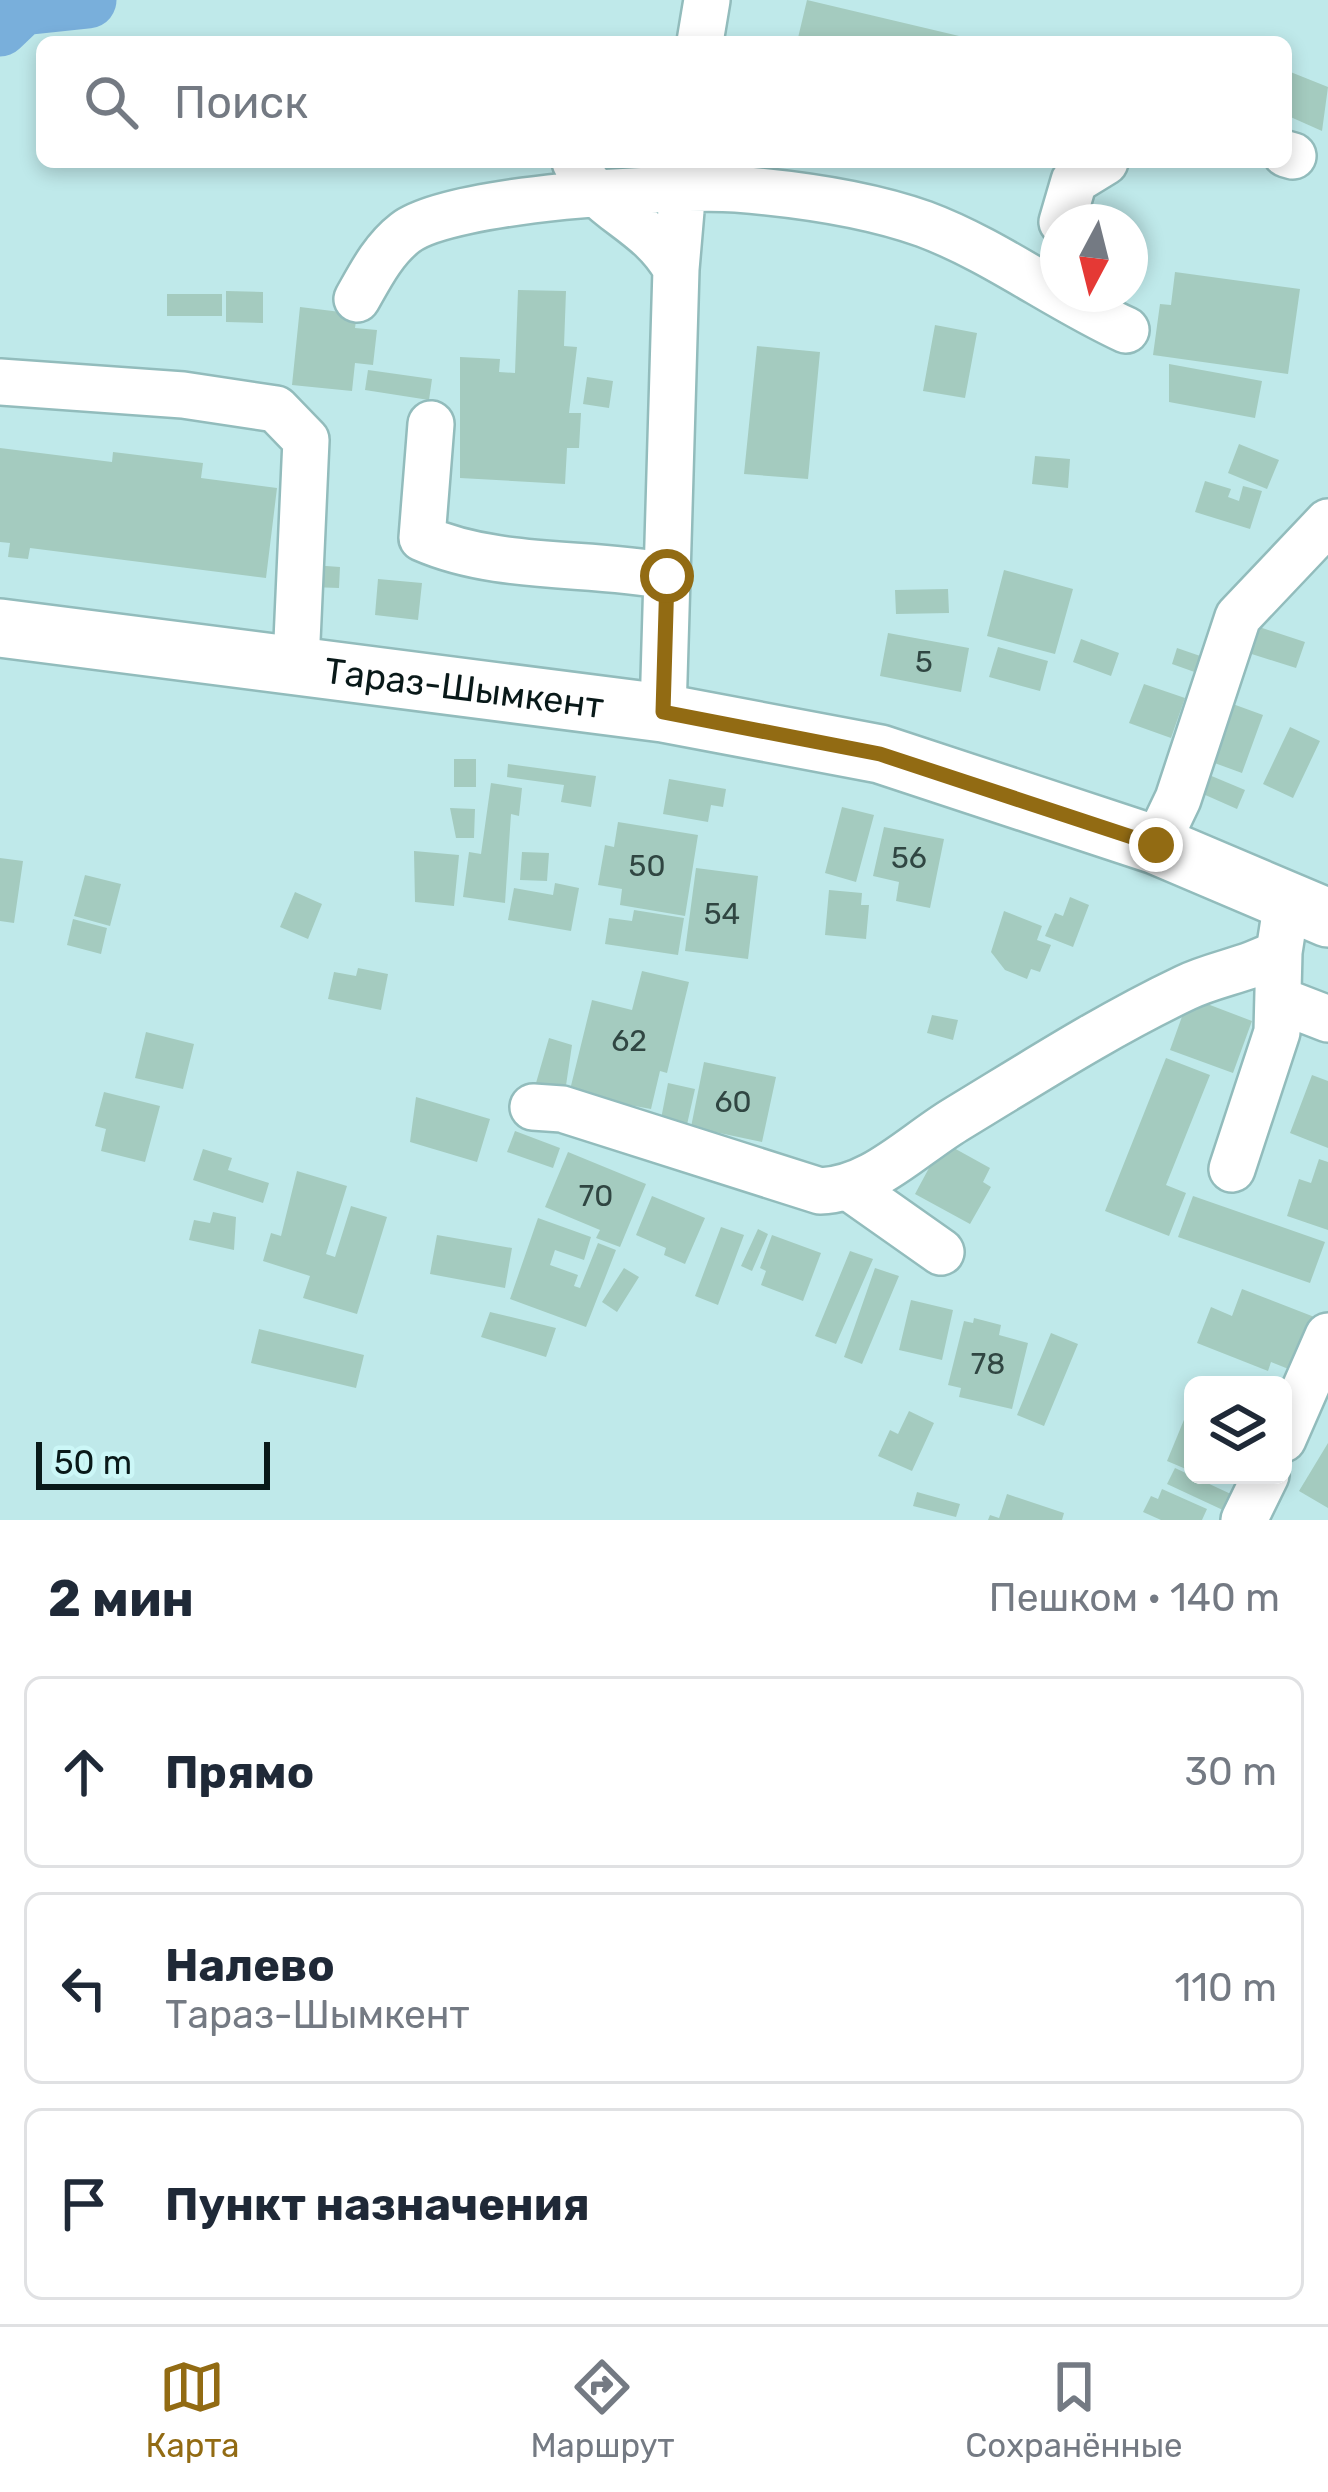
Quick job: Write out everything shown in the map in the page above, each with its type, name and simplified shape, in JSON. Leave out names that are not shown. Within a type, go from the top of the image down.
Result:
[{"type":"main road","name":"Тараз-Шымкент","points":[[0,628],[663,712],[880,754],[1156,845],[1298,924]]},
{"type":"street","points":[[701,36],[706,0]]},
{"type":"street","points":[[1067,204],[1074,181],[1095,168]]},
{"type":"street","points":[[663,712],[676,268],[684,176]]},
{"type":"street","points":[[357,299],[378,261],[406,232],[449,212],[586,180],[684,176],[819,199],[926,225],[1040,276]]},
{"type":"street","points":[[586,180],[662,243],[676,268]]},
{"type":"street","points":[[1100,312],[1126,330]]},
{"type":"street","points":[[0,382],[183,395],[276,409],[306,440],[296,663]]},
{"type":"street","points":[[431,424],[422,538],[461,555],[608,565],[667,576]]},
{"type":"street","points":[[1156,845],[1178,799],[1238,617],[1328,522]]},
{"type":"street","points":[[1232,1169],[1266,1075],[1298,924]]},
{"type":"street","points":[[533,1107],[562,1109],[820,1191],[853,1190],[919,1142],[1101,1031],[1191,985],[1254,967],[1298,924]]},
{"type":"street","points":[[1280,1000],[1328,1018]]},
{"type":"street","points":[[853,1190],[941,1252]]},
{"type":"street","points":[[1292,1418],[1328,1336]]},
{"type":"street","points":[[1244,1520],[1262,1484]]},
{"type":"building","points":[[807,0],[959,36],[798,36]]},
{"type":"building","points":[[1292,73],[1328,87],[1322,131],[1292,118]]},
{"type":"building","points":[[1175,272],[1300,289],[1288,374],[1153,355],[1160,304],[1171,305]]},
{"type":"building","points":[[518,290],[566,291],[564,346],[577,347],[569,413],[581,413],[579,448],[567,448],[565,484],[460,478],[460,357],[500,359],[499,372],[515,373]]},
{"type":"building","points":[[226,291],[263,292],[263,323],[226,322]]},
{"type":"building","points":[[167,294],[222,294],[222,316],[167,316]]},
{"type":"building","points":[[300,307],[357,314],[355,328],[377,330],[373,365],[355,363],[352,391],[292,385]]},
{"type":"building","points":[[935,325],[977,333],[965,398],[923,391]]},
{"type":"building","points":[[757,346],[820,352],[808,479],[744,474]]},
{"type":"building","points":[[1169,364],[1262,381],[1255,418],[1169,402]]},
{"type":"building","points":[[368,370],[432,379],[429,400],[365,390]]},
{"type":"building","points":[[587,377],[613,381],[609,408],[583,404]]},
{"type":"building","points":[[1239,444],[1279,460],[1267,489],[1228,473]]},
{"type":"building","points":[[0,448],[112,462],[113,452],[203,463],[201,478],[277,488],[266,578],[30,548],[28,559],[8,557],[10,543],[0,542]]},
{"type":"building","points":[[1035,456],[1070,459],[1068,488],[1032,484]]},
{"type":"building","points":[[1205,481],[1231,489],[1228,497],[1239,501],[1243,486],[1262,491],[1250,529],[1195,512]]},
{"type":"building","points":[[312,565],[340,567],[339,588],[311,587]]},
{"type":"building","points":[[1004,570],[1073,589],[1055,654],[987,636]]},
{"type":"building","points":[[378,579],[422,583],[418,620],[375,615]]},
{"type":"building","points":[[948,589],[949,613],[896,614],[895,590]]},
{"type":"building","points":[[1244,622],[1305,642],[1296,668],[1236,649]]},
{"type":"building","points":[[888,633],[969,648],[961,692],[880,676]]},
{"type":"building","points":[[1081,639],[1119,653],[1111,676],[1073,662]]},
{"type":"building","points":[[998,647],[1048,661],[1040,691],[989,677]]},
{"type":"building","points":[[1177,648],[1209,659],[1203,675],[1172,664]]},
{"type":"building","points":[[1144,684],[1185,698],[1171,738],[1129,723]]},
{"type":"building","points":[[1230,703],[1263,715],[1242,773],[1209,761]]},
{"type":"building","points":[[1290,727],[1320,741],[1293,798],[1263,784]]},
{"type":"building","points":[[454,759],[476,759],[476,787],[454,787]]},
{"type":"building","points":[[508,764],[596,776],[591,807],[561,802],[564,785],[507,777]]},
{"type":"building","points":[[1202,772],[1245,790],[1237,809],[1194,790]]},
{"type":"building","points":[[669,779],[726,789],[723,807],[711,805],[708,822],[663,814]]},
{"type":"building","points":[[491,783],[522,788],[519,816],[511,814],[505,903],[463,897],[469,852],[481,854]]},
{"type":"building","points":[[842,807],[874,815],[856,882],[825,873]]},
{"type":"building","points":[[450,808],[475,809],[474,838],[456,838]]},
{"type":"building","points":[[618,822],[698,835],[685,916],[620,905],[622,889],[598,885],[605,845],[614,847]]},
{"type":"building","points":[[884,827],[944,839],[930,908],[896,901],[899,882],[873,876]]},
{"type":"building","points":[[414,851],[459,855],[454,906],[415,902]]},
{"type":"building","points":[[522,852],[549,853],[547,881],[520,880]]},
{"type":"building","points":[[0,858],[23,861],[14,923],[0,921]]},
{"type":"building","points":[[696,868],[758,876],[748,959],[685,951]]},
{"type":"building","points":[[85,875],[121,884],[110,926],[74,916]]},
{"type":"building","points":[[555,883],[579,888],[571,931],[508,920],[514,888],[553,895]]},
{"type":"building","points":[[829,890],[862,893],[861,905],[869,905],[866,939],[825,935]]},
{"type":"building","points":[[295,892],[322,904],[308,939],[280,927]]},
{"type":"building","points":[[1070,897],[1089,905],[1073,947],[1045,936],[1055,913],[1063,916]]},
{"type":"building","points":[[634,910],[684,918],[678,955],[605,944],[609,918],[632,921]]},
{"type":"building","points":[[1004,911],[1042,926],[1037,940],[1051,945],[1040,972],[1031,969],[1027,979],[1005,970],[991,952]]},
{"type":"building","points":[[73,919],[107,928],[101,954],[67,945]]},
{"type":"building","points":[[358,968],[388,974],[381,1010],[328,999],[334,972],[356,976]]},
{"type":"building","points":[[642,971],[689,982],[667,1073],[660,1071],[651,1109],[569,1094],[592,1000],[632,1010]]},
{"type":"building","points":[[1189,997],[1252,1021],[1233,1073],[1170,1050]]},
{"type":"building","points":[[932,1015],[958,1020],[953,1040],[927,1033]]},
{"type":"building","points":[[146,1032],[194,1044],[183,1089],[135,1078]]},
{"type":"building","points":[[549,1038],[572,1045],[565,1092],[536,1083]]},
{"type":"building","points":[[1166,1058],[1210,1075],[1166,1185],[1186,1193],[1169,1236],[1105,1211]]},
{"type":"building","points":[[704,1062],[776,1077],[762,1142],[691,1127]]},
{"type":"building","points":[[1312,1075],[1328,1081],[1328,1148],[1290,1133]]},
{"type":"building","points":[[668,1083],[695,1089],[686,1129],[660,1124]]},
{"type":"building","points":[[104,1092],[160,1106],[145,1162],[101,1151],[106,1129],[95,1126]]},
{"type":"building","points":[[416,1097],[490,1119],[477,1162],[410,1142]]},
{"type":"building","points":[[515,1131],[560,1148],[553,1168],[507,1152]]},
{"type":"building","points":[[943,1142],[990,1168],[983,1182],[991,1187],[970,1224],[915,1194]]},
{"type":"building","points":[[203,1149],[232,1158],[228,1170],[269,1183],[263,1203],[193,1180]]},
{"type":"building","points":[[568,1152],[646,1184],[620,1247],[596,1238],[600,1230],[545,1207]]},
{"type":"building","points":[[1319,1159],[1328,1162],[1328,1230],[1287,1216],[1299,1179],[1311,1183]]},
{"type":"building","points":[[297,1171],[347,1186],[326,1254],[335,1257],[351,1206],[387,1217],[357,1314],[303,1298],[310,1276],[263,1261],[271,1233],[281,1236]]},
{"type":"building","points":[[652,1196],[705,1218],[685,1264],[664,1255],[666,1248],[636,1235]]},
{"type":"building","points":[[1193,1196],[1325,1242],[1310,1283],[1178,1237]]},
{"type":"building","points":[[213,1212],[236,1217],[234,1250],[189,1240],[194,1220],[210,1223]]},
{"type":"building","points":[[538,1218],[591,1237],[584,1260],[555,1250],[550,1265],[578,1275],[574,1286],[580,1288],[598,1243],[616,1250],[586,1327],[510,1299]]},
{"type":"building","points":[[721,1227],[744,1235],[718,1305],[695,1296]]},
{"type":"building","points":[[758,1229],[768,1234],[752,1271],[741,1266]]},
{"type":"building","points":[[437,1235],[512,1248],[505,1288],[430,1274]]},
{"type":"building","points":[[772,1235],[821,1253],[803,1301],[761,1285],[766,1271],[760,1268]]},
{"type":"building","points":[[850,1251],[873,1259],[836,1344],[815,1336]]},
{"type":"building","points":[[624,1268],[639,1277],[617,1312],[602,1302]]},
{"type":"building","points":[[875,1268],[899,1276],[862,1364],[844,1357]]},
{"type":"building","points":[[1242,1289],[1317,1318],[1296,1372],[1271,1362],[1268,1371],[1197,1343],[1211,1307],[1232,1316]]},
{"type":"building","points":[[911,1300],[953,1310],[942,1360],[899,1350]]},
{"type":"building","points":[[490,1312],[556,1328],[546,1357],[481,1337]]},
{"type":"building","points":[[974,1318],[1001,1325],[999,1335],[1028,1343],[1012,1409],[959,1397],[961,1388],[948,1385],[964,1321],[973,1323]]},
{"type":"building","points":[[259,1329],[364,1355],[356,1388],[251,1363]]},
{"type":"building","points":[[1051,1333],[1078,1344],[1044,1426],[1017,1415]]},
{"type":"building","points":[[909,1411],[934,1423],[912,1471],[878,1456],[890,1430],[898,1434]]},
{"type":"building","points":[[1184,1420],[1184,1468],[1167,1461]]},
{"type":"building","points":[[1328,1443],[1328,1508],[1299,1491]]},
{"type":"building","points":[[1175,1468],[1184,1472],[1184,1484],[1209,1484],[1233,1495],[1225,1511],[1167,1484]]},
{"type":"building","points":[[1162,1489],[1207,1509],[1202,1520],[1161,1520],[1143,1512],[1151,1496],[1158,1499]]},
{"type":"building","points":[[917,1492],[960,1504],[956,1517],[913,1506]]},
{"type":"building","points":[[1007,1494],[1064,1513],[1062,1520],[988,1520],[990,1515],[999,1518]]},
{"type":"waterway","points":[[0,28],[22,7],[88,0]]},
{"type":"route","points":[[667,576],[663,712],[880,754],[1156,845]]}]
